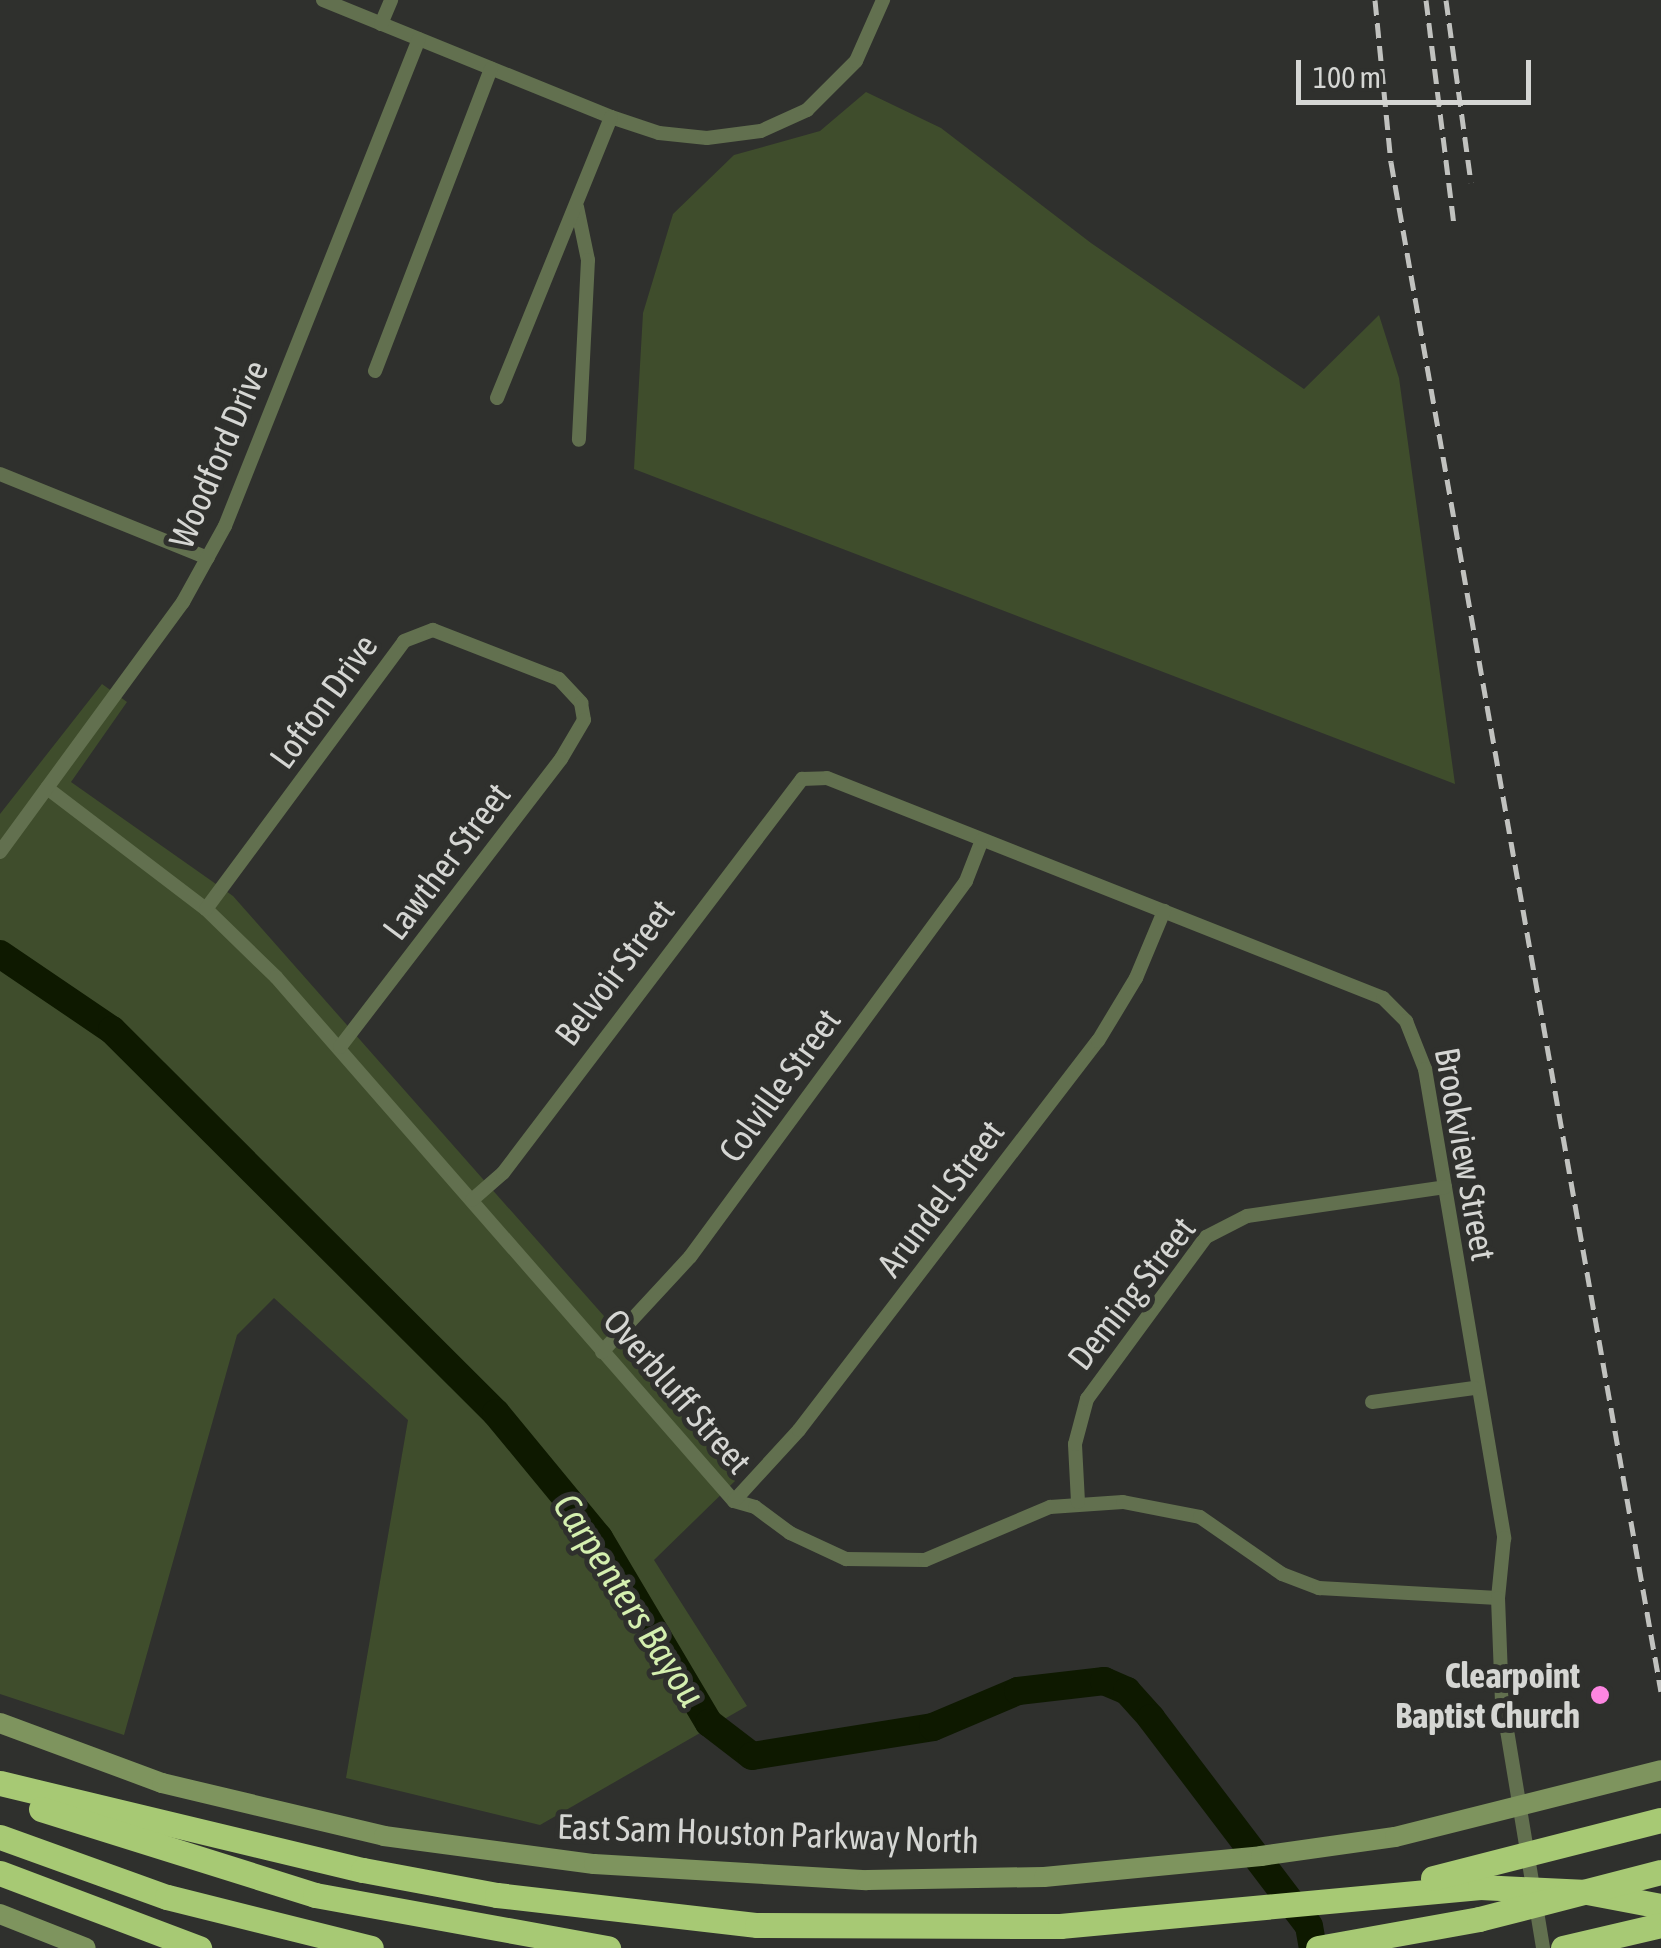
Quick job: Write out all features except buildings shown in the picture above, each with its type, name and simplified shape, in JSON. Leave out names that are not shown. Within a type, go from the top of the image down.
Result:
[{"type":"highway","points":[[0,1783],[238,1844],[497,1895],[696,1920],[819,1927],[1060,1926],[1373,1892],[1550,1889],[1661,1906]]},
{"type":"highway","points":[[0,1794],[128,1840],[296,1890],[608,1948]]},
{"type":"highway","points":[[1373,1892],[1661,1820]]},
{"type":"highway","points":[[0,1836],[167,1897],[371,1948]]},
{"type":"highway","points":[[1318,1948],[1479,1919],[1661,1872]]},
{"type":"highway","points":[[0,1873],[200,1948]]},
{"type":"highway","points":[[1564,1948],[1661,1924]]},
{"type":"main road","name":"East Sam Houston Parkway North","points":[[0,1722],[162,1783],[452,1848],[594,1864],[867,1880],[1044,1878],[1395,1837],[1661,1770]]},
{"type":"main road","points":[[0,1914],[86,1948]]},
{"type":"street","points":[[323,0],[611,117],[684,137],[776,127],[846,73],[883,0]]},
{"type":"street","points":[[381,24],[391,0]]},
{"type":"street","name":"Woodford Drive","points":[[0,852],[208,558],[419,39]]},
{"type":"street","points":[[375,371],[491,68]]},
{"type":"street","points":[[498,398],[611,117]]},
{"type":"street","points":[[576,206],[588,260],[578,440]]},
{"type":"street","points":[[0,474],[208,558]]},
{"type":"street","name":"Lofton Drive","points":[[206,909],[404,641],[417,632],[433,630],[558,678],[582,703]]},
{"type":"street","name":"Lawther Street","points":[[340,1048],[561,759],[584,720],[582,703]]},
{"type":"street","name":"Brookview Street","points":[[802,779],[827,778],[1395,1008],[1421,1052],[1474,1388],[1504,1538],[1498,1598],[1502,1700],[1542,1948]]},
{"type":"street","name":"Belvoir Street","points":[[472,1200],[503,1173],[802,779]]},
{"type":"street","name":"Overbluff Street","points":[[48,788],[206,909],[340,1048],[734,1502],[846,1559],[888,1561],[943,1555],[1050,1507],[1078,1502],[1142,1504],[1200,1517],[1282,1574],[1319,1588],[1498,1598]]},
{"type":"street","name":"Colville Street","points":[[602,1352],[702,1241],[966,881],[982,840]]},
{"type":"street","name":"Arundel Street","points":[[734,1502],[799,1430],[1098,1041],[1136,978],[1164,912]]},
{"type":"street","name":"Deming Street","points":[[1078,1502],[1076,1444],[1094,1385],[1206,1237],[1247,1216],[1444,1187]]},
{"type":"street","points":[[1372,1402],[1474,1388]]},
{"type":"green space","points":[[866,92],[941,128],[1091,243],[1304,389],[1379,315],[1399,378],[1455,784],[634,469],[643,313],[673,214],[734,155],[820,131]]},
{"type":"green space","points":[[102,684],[127,702],[71,782],[233,896],[664,1384],[735,1481],[654,1560],[747,1706],[540,1825],[346,1778],[408,1420],[274,1298],[237,1335],[124,1735],[0,1694],[0,814]]},
{"type":"waterway","name":"Carpenters Bayou","points":[[0,954],[112,1030],[496,1413],[599,1538],[709,1723],[752,1756],[933,1727],[1018,1691],[1104,1681],[1127,1691],[1151,1718],[1309,1926],[1313,1948]]},
{"type":"railway","points":[[1375,0],[1391,162],[1661,1691]]},
{"type":"railway","points":[[1426,0],[1454,226]]},
{"type":"railway","points":[[1446,0],[1471,182]]},
{"type":"place","name":"Clearpoint Baptist Church","points":[[1600,1695]]}]
